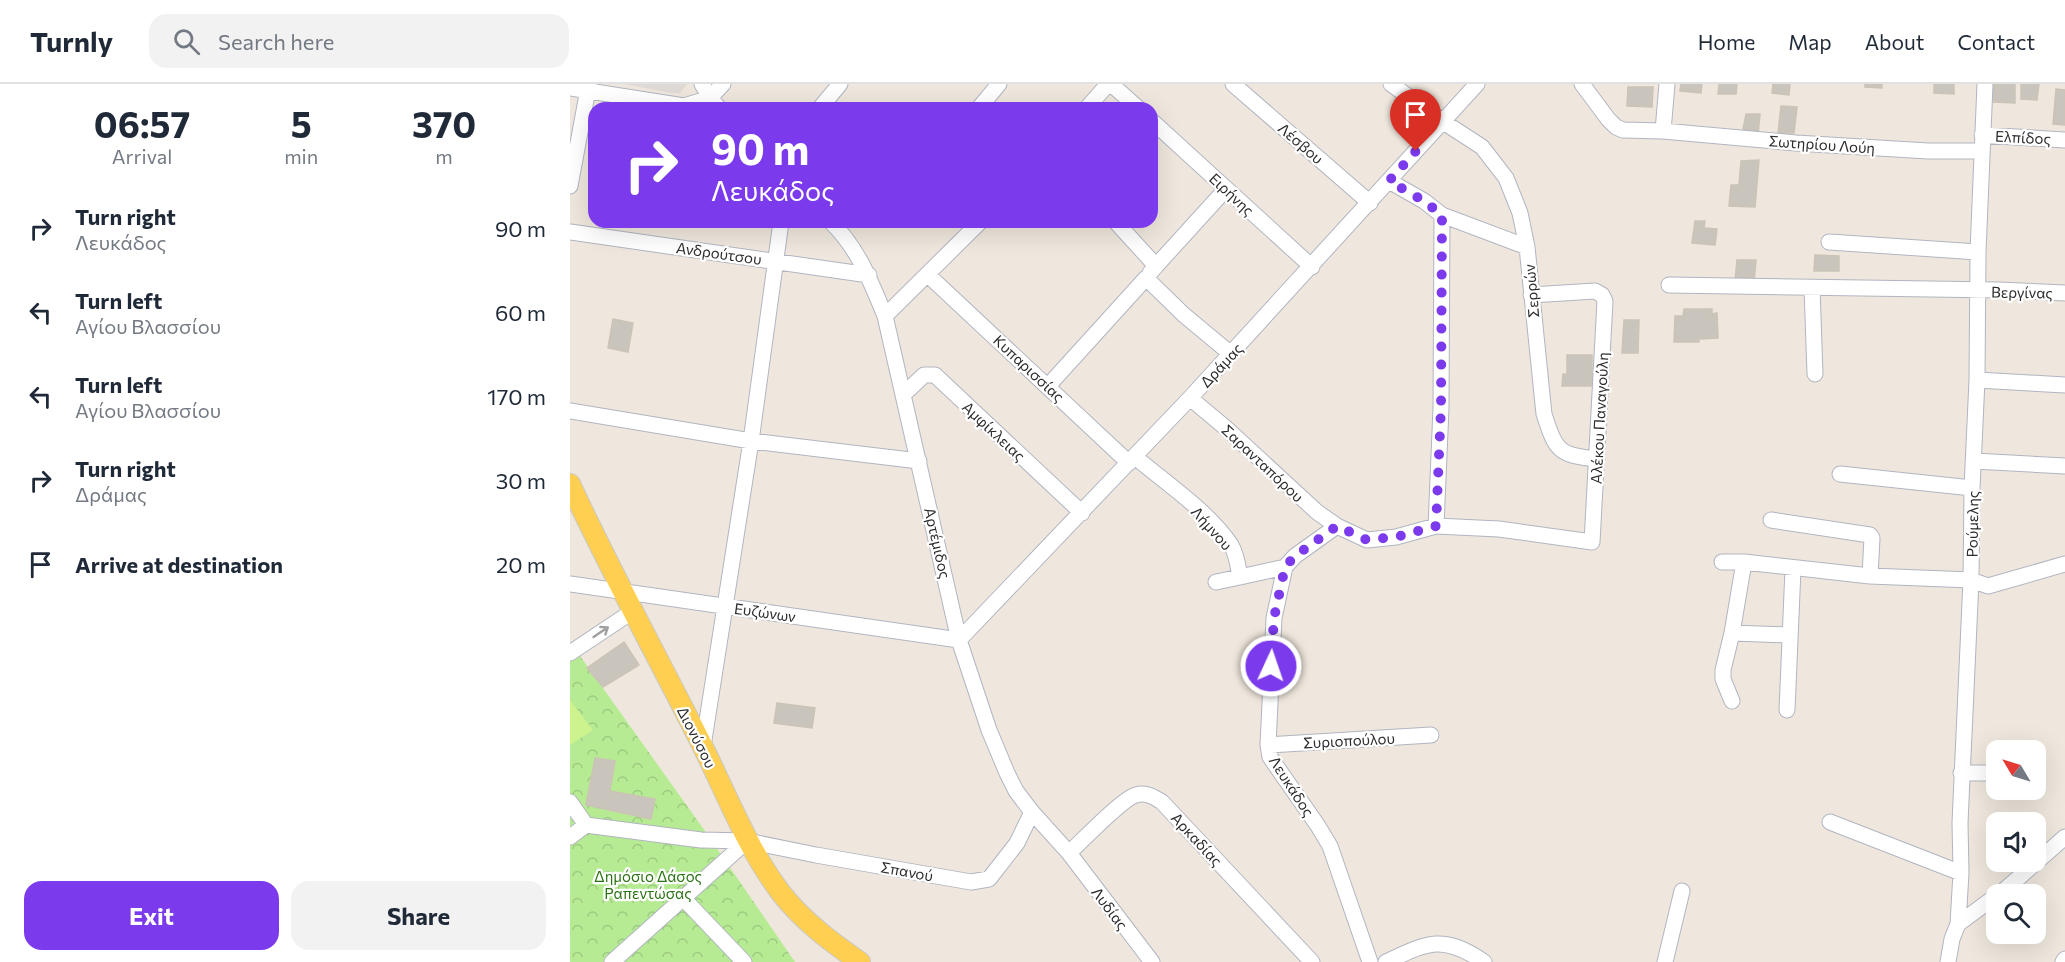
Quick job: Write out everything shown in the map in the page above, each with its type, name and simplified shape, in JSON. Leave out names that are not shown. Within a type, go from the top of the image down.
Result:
[{"type":"main road","name":"Διονύσου","points":[[570,484],[622,591],[703,746],[747,841],[776,885],[798,911],[815,929],[860,962]]},
{"type":"street","points":[[702,84],[714,102]]},
{"type":"street","points":[[715,102],[723,84]]},
{"type":"street","points":[[825,102],[840,84]]},
{"type":"street","points":[[984,102],[999,84]]},
{"type":"street","points":[[1093,102],[1110,84],[1131,102]]},
{"type":"street","name":"Λέσβου","points":[[1233,84],[1370,203]]},
{"type":"street","name":"Σερρών","points":[[1391,84],[1482,147],[1506,178],[1520,213],[1527,248],[1544,414],[1551,436],[1559,449],[1570,456],[1598,459]]},
{"type":"street","name":"Δράμας","points":[[959,640],[1190,399],[1477,84]]},
{"type":"street","name":"Σωτηρίου Λούη","points":[[1582,84],[1616,127],[1623,130],[1663,131],[1928,152],[1981,151]]},
{"type":"street","points":[[1663,131],[1666,84]]},
{"type":"street","name":"Ρούμελης","points":[[1948,962],[1952,939],[1958,924],[1961,873],[1959,823],[1971,580],[1978,252],[1985,84]]},
{"type":"street","points":[[570,186],[588,87]]},
{"type":"street","points":[[570,88],[588,87],[664,102]]},
{"type":"street","name":"Ειρήνης","points":[[1158,127],[1312,267]]},
{"type":"street","name":"Ελπίδος","points":[[1982,135],[2065,140]]},
{"type":"street","points":[[1389,181],[1424,201],[1442,215],[1527,248]]},
{"type":"street","points":[[1048,386],[1226,189]]},
{"type":"street","points":[[1216,582],[1285,567],[1295,556],[1337,526],[1367,540],[1396,537],[1436,526],[1441,408],[1442,215]]},
{"type":"street","points":[[703,746],[752,441],[780,228]]},
{"type":"street","name":"Αρτέμιδος","points":[[836,228],[854,250],[869,275],[885,316],[959,640],[989,730],[1006,773],[1017,791],[1069,854]]},
{"type":"street","points":[[885,316],[974,228]]},
{"type":"street","points":[[1120,228],[1184,315],[1231,354]]},
{"type":"street","name":"Ανδρούτσου","points":[[570,232],[869,275]]},
{"type":"street","points":[[1829,242],[1978,252]]},
{"type":"street","name":"Κυπαρισσίας","points":[[928,275],[1132,460]]},
{"type":"street","name":"Βεργίνας","points":[[1669,285],[2065,293]]},
{"type":"street","points":[[1812,288],[1815,374]]},
{"type":"street","name":"Αλέκου Παναγούλη","points":[[1436,526],[1499,529],[1592,542],[1605,301],[1602,295],[1595,291],[1531,295]]},
{"type":"street","name":"Αμφίκλειας","points":[[904,394],[924,375],[935,375],[1082,513]]},
{"type":"street","points":[[1977,380],[2065,385]]},
{"type":"street","name":"Σαρανταπόρου","points":[[1190,399],[1227,429],[1317,512],[1337,526]]},
{"type":"street","points":[[570,411],[752,441],[919,461]]},
{"type":"street","name":"Λήμνου","points":[[1132,460],[1212,523],[1231,546],[1236,556],[1240,577]]},
{"type":"street","points":[[1974,461],[2065,466]]},
{"type":"street","points":[[1840,474],[1972,488]]},
{"type":"street","points":[[1771,520],[1870,535],[1872,538],[1870,576]]},
{"type":"street","points":[[1722,562],[1744,562],[1870,576],[1971,580],[1988,586],[2065,564]]},
{"type":"street","points":[[1732,701],[1723,679],[1723,670],[1744,562]]},
{"type":"street","name":"Λευκάδος","points":[[1285,567],[1274,618],[1268,745],[1270,757],[1330,846],[1370,962]]},
{"type":"street","points":[[1787,710],[1793,569]]},
{"type":"street","name":"Ευζώνων","points":[[570,584],[959,640]]},
{"type":"street","points":[[570,653],[633,611]]},
{"type":"street","points":[[1732,633],[1790,635]]},
{"type":"street","name":"Συριοπούλου","points":[[1268,745],[1431,735]]},
{"type":"street","points":[[1961,773],[1986,773]]},
{"type":"street","name":"Αρκαδίας","points":[[1069,854],[1129,798],[1137,794],[1153,796],[1162,802],[1312,962]]},
{"type":"street","points":[[570,802],[586,825],[570,837]]},
{"type":"street","name":"Σπανού","points":[[586,825],[701,840],[747,841],[971,882],[989,879],[1017,843],[1032,812]]},
{"type":"street","points":[[1830,822],[1961,873]]},
{"type":"street","points":[[2011,884],[2065,837]]},
{"type":"street","points":[[612,962],[747,841]]},
{"type":"street","name":"Λυδίας","points":[[1069,854],[1152,962]]},
{"type":"street","points":[[1665,962],[1682,891]]},
{"type":"street","points":[[682,897],[744,962]]},
{"type":"street","points":[[1958,924],[1986,904]]},
{"type":"street","points":[[1386,962],[1417,948],[1444,944],[1456,946],[1484,962]]},
{"type":"green space","name":"Δημόσιο Δάσος Ραπεντώσας","points":[[570,642],[700,824],[795,962],[570,962]]},
{"type":"green space","points":[[570,700],[593,730],[570,745]]},
{"type":"shaded area","points":[[624,84],[687,84],[680,93],[671,93]]},
{"type":"building","points":[[1681,84],[1702,84],[1701,93],[1680,91]]},
{"type":"building","points":[[1719,84],[1737,84],[1736,94],[1718,94]]},
{"type":"building","points":[[1773,84],[1790,84],[1789,95],[1772,93]]},
{"type":"building","points":[[1865,84],[1882,84],[1882,88],[1865,87]]},
{"type":"building","points":[[1934,84],[1954,84],[1954,94],[1934,93]]},
{"type":"building","points":[[1994,84],[2015,84],[2015,103],[1993,102]]},
{"type":"building","points":[[2021,84],[2039,84],[2037,100],[2021,99]]},
{"type":"building","points":[[1628,87],[1653,87],[1652,107],[1627,106]]},
{"type":"building","points":[[2056,89],[2065,90],[2065,125],[2053,124]]},
{"type":"building","points":[[1781,106],[1797,107],[1794,133],[1778,133]]},
{"type":"building","points":[[1746,114],[1760,114],[1758,135],[1750,135],[1750,130],[1743,129]]},
{"type":"building","points":[[1759,160],[1755,207],[1729,206],[1731,185],[1739,185],[1741,161]]},
{"type":"building","points":[[1695,221],[1705,221],[1704,228],[1717,229],[1715,245],[1692,243]]},
{"type":"building","points":[[1815,255],[1839,256],[1839,271],[1814,271]]},
{"type":"building","points":[[1737,260],[1756,260],[1754,282],[1735,281]]},
{"type":"building","points":[[1684,309],[1712,309],[1712,314],[1717,313],[1718,338],[1699,339],[1699,342],[1674,342],[1675,316],[1683,316]]},
{"type":"building","points":[[613,319],[633,323],[628,352],[608,348]]},
{"type":"building","points":[[1624,320],[1639,320],[1638,353],[1622,353]]},
{"type":"building","points":[[1567,355],[1592,355],[1592,386],[1562,386],[1563,374],[1567,374]]},
{"type":"building","points":[[624,642],[639,665],[603,687],[587,668]]},
{"type":"building","points":[[777,703],[815,708],[812,728],[774,723]]},
{"type":"building","points":[[595,758],[615,761],[610,791],[655,799],[651,819],[586,805]]},
{"type":"route","points":[[1271,666],[1274,618],[1282,579],[1285,567],[1295,556],[1337,526],[1367,540],[1396,537],[1436,526],[1441,408],[1442,215],[1424,201],[1389,181],[1416,151]]}]
